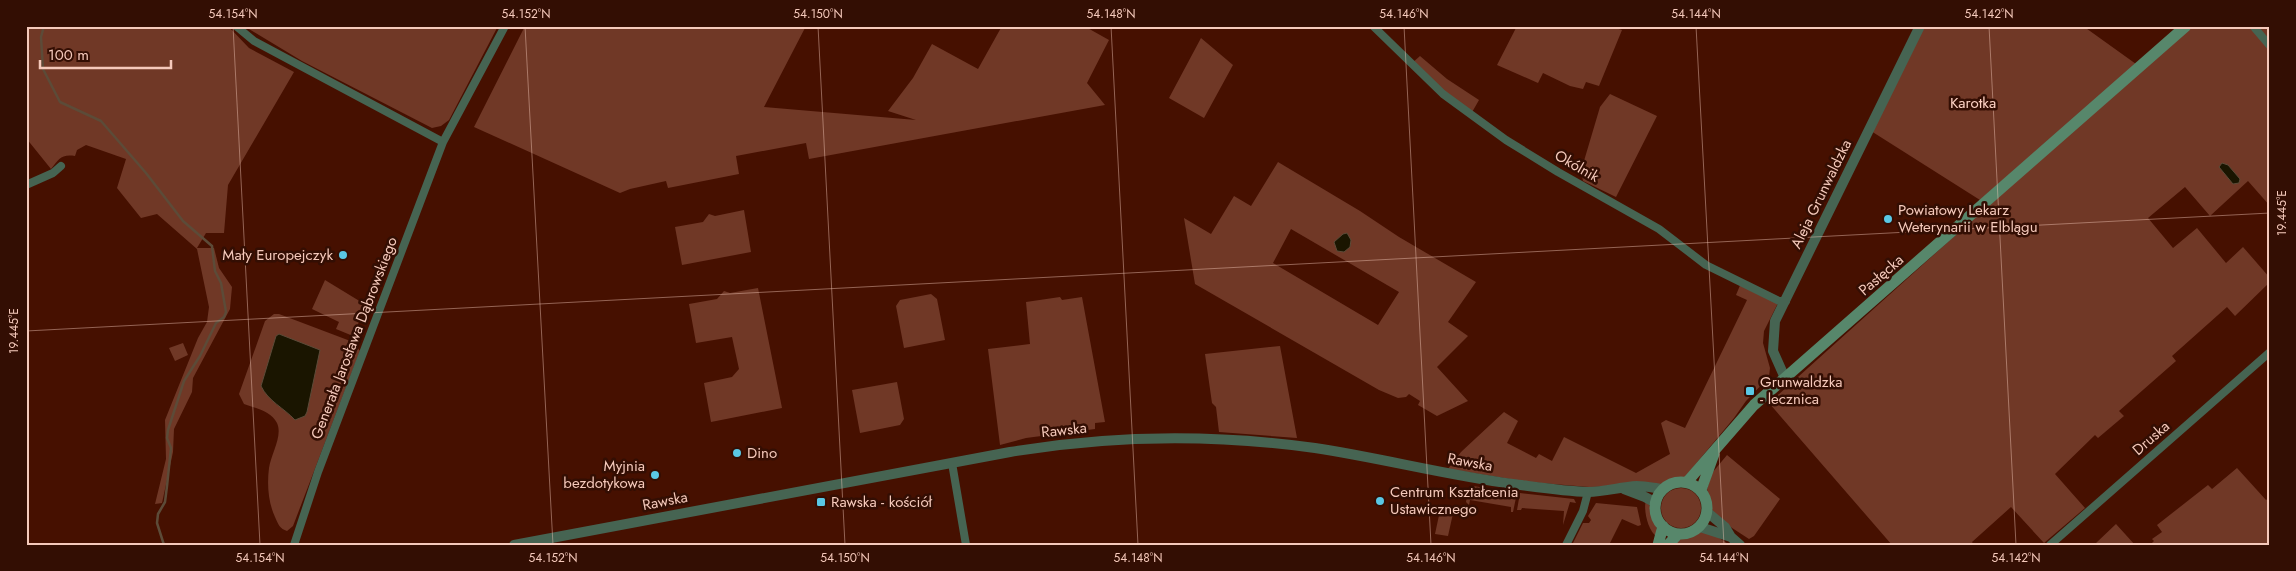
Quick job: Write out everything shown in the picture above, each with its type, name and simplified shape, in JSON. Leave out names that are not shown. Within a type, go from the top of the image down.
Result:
[{"type":"main road","name":"Pasłęcka","points":[[1687,482],[1714,453],[1742,418],[1785,378],[2186,26]]},
{"type":"main road","name":"Pasłęcka","points":[[1701,490],[1714,453]]},
{"type":"main road","points":[[1687,482],[1701,490],[1706,498],[1707,512],[1700,527],[1687,534],[1678,534],[1663,526],[1657,518],[1656,503],[1663,489],[1672,483],[1687,482]]},
{"type":"main road","points":[[1658,545],[1663,526]]},
{"type":"main road","points":[[1668,545],[1678,534]]},
{"type":"street","points":[[236,26],[254,41],[443,142]]},
{"type":"street","name":"Generała Jarosława Dąbrowskiego","points":[[294,545],[318,472],[443,142],[505,26]]},
{"type":"street","name":"Okólnik","points":[[1373,26],[1443,94],[1506,140],[1659,230],[1706,265],[1779,301],[1786,301]]},
{"type":"street","name":"Aleja Grunwaldzka","points":[[1785,378],[1773,351],[1772,337],[1775,321],[1920,26]]},
{"type":"street","points":[[2253,26],[2270,46]]},
{"type":"street","points":[[26,185],[53,173],[61,166]]},
{"type":"street","name":"Druska","points":[[2050,545],[2270,352]]},
{"type":"street","name":"Rawska","points":[[514,545],[550,541],[1033,448],[1097,441],[1207,438],[1255,441],[1317,449],[1489,480],[1588,492],[1637,486],[1663,489]]},
{"type":"street","points":[[952,463],[966,545]]},
{"type":"street","name":"Rawska","points":[[1623,489],[1656,503]]},
{"type":"street","points":[[1566,545],[1583,511],[1588,492]]},
{"type":"street","points":[[1707,512],[1725,527],[1731,537],[1740,545]]},
{"type":"street","points":[[1700,527],[1731,537]]},
{"type":"green space","points":[[26,26],[228,26],[249,48],[294,72],[228,185],[224,233],[206,233],[197,248],[214,248],[219,268],[232,287],[230,309],[193,378],[192,392],[174,429],[173,452],[162,503],[155,504],[166,459],[165,420],[198,338],[207,322],[209,307],[197,249],[157,214],[141,218],[117,188],[126,159],[86,145],[77,150],[75,156],[61,158],[51,169],[26,138]]},
{"type":"green space","points":[[244,26],[498,26],[449,120],[441,126],[432,128],[302,61]]},
{"type":"green space","points":[[525,26],[806,26],[764,107],[916,120],[888,111],[913,78],[932,44],[978,69],[1002,26],[1084,26],[1109,40],[1087,83],[1105,105],[809,159],[806,143],[736,156],[739,174],[668,188],[666,181],[620,193],[474,127]]},
{"type":"green space","points":[[1517,26],[1609,26],[1622,30],[1599,86],[1586,82],[1583,89],[1570,86],[1543,73],[1538,83],[1497,65]]},
{"type":"green space","name":"Karotka","points":[[1924,26],[2083,26],[2136,64],[1980,200],[1871,131]]},
{"type":"green space","points":[[2193,26],[2270,26],[2270,206],[2248,181],[2210,216],[2185,187],[2148,218],[2173,248],[2197,228],[2226,263],[2243,247],[2270,278],[2270,282],[2235,316],[2227,307],[2172,356],[2176,361],[2119,411],[2124,416],[2098,438],[2095,435],[2055,474],[2085,508],[2044,543],[2011,507],[1972,542],[1974,545],[1892,545],[1769,403],[2038,161]]},
{"type":"green space","points":[[1201,38],[1233,65],[1204,118],[1169,98]]},
{"type":"green space","points":[[1420,56],[1447,79],[1479,100],[1471,114],[1411,64]]},
{"type":"green space","points":[[1610,94],[1657,116],[1616,197],[1583,181],[1581,171],[1600,107]]},
{"type":"green space","points":[[1278,162],[1476,282],[1448,322],[1468,336],[1437,367],[1468,401],[1437,416],[1418,405],[1420,401],[1409,394],[1406,397],[1398,398],[1379,390],[1195,284],[1184,218],[1211,234],[1234,196],[1251,206]],"holes":[[[1291,229],[1399,292],[1378,325],[1273,263]]]},
{"type":"green space","points":[[744,210],[751,252],[682,265],[675,227],[703,222],[709,214],[715,216]]},
{"type":"green space","points":[[325,280],[366,305],[353,336],[336,329],[339,322],[312,309]]},
{"type":"green space","points":[[1741,283],[1779,301],[1764,331],[1763,343],[1770,368],[1769,377],[1746,401],[1684,478],[1659,485],[1589,487],[1529,482],[1448,469],[1461,452],[1504,412],[1518,421],[1507,443],[1536,458],[1539,454],[1552,461],[1564,437],[1636,473],[1670,454],[1661,423],[1666,420],[1685,428],[1747,300],[1736,295]]},
{"type":"green space","points":[[758,288],[782,408],[711,422],[704,383],[732,377],[739,369],[732,337],[696,343],[689,304],[717,299],[724,291],[730,293]]},
{"type":"green space","points":[[931,294],[937,299],[945,340],[904,348],[896,306],[900,300]]},
{"type":"green space","points":[[1060,297],[1062,300],[1082,297],[1105,422],[1095,423],[1095,429],[1026,438],[1000,445],[988,349],[1030,344],[1026,302]]},
{"type":"green space","points":[[274,314],[279,314],[353,342],[360,351],[293,526],[287,531],[281,528],[277,522],[269,493],[269,468],[279,434],[277,423],[267,413],[244,404],[239,394],[265,321]]},
{"type":"green space","points":[[183,343],[188,355],[175,361],[169,348]]},
{"type":"green space","points":[[1280,346],[1297,438],[1219,432],[1216,407],[1212,403],[1205,354]]},
{"type":"green space","points":[[897,382],[904,419],[900,425],[860,433],[852,390]]},
{"type":"green space","points":[[1727,455],[1780,499],[1754,536],[1749,539],[1726,524],[1712,511],[1707,489],[1712,473]]},
{"type":"green space","points":[[2237,468],[2266,500],[2270,497],[2270,545],[2150,545],[2154,541],[2152,539],[2162,532],[2157,525],[2208,485],[2212,489]]},
{"type":"green space","points":[[1473,486],[1517,493],[1513,512],[1511,512],[1511,507],[1470,500],[1469,505],[1466,502],[1468,489]]},
{"type":"green space","points":[[1685,488],[1692,491],[1698,497],[1701,508],[1700,516],[1692,525],[1685,528],[1677,528],[1670,525],[1662,516],[1661,504],[1664,497],[1673,489]]},
{"type":"green space","points":[[1520,493],[1574,499],[1576,503],[1570,502],[1563,525],[1564,511],[1522,508],[1517,510]]},
{"type":"green space","points":[[1646,500],[1655,517],[1657,537],[1651,530],[1647,520]]},
{"type":"green space","points":[[1596,503],[1637,507],[1641,525],[1638,526],[1622,519],[1609,545],[1572,545],[1583,523],[1589,523],[1591,520],[1588,516]]},
{"type":"green space","points":[[1441,506],[1454,509],[1448,536],[1435,534]]},
{"type":"green space","points":[[2116,524],[2135,545],[2094,545],[2096,543]]},
{"type":"green space","points":[[1700,532],[1712,534],[1730,545],[1671,545],[1678,539]]},
{"type":"shaded area","points":[[2222,163],[2228,165],[2240,179],[2239,183],[2233,184],[2219,167]]},
{"type":"shaded area","points":[[1347,233],[1351,240],[1350,247],[1344,252],[1337,251],[1334,242]]},
{"type":"shaded area","points":[[279,334],[320,350],[307,412],[305,416],[295,420],[272,400],[261,386],[276,336]]},
{"type":"waterway","points":[[44,26],[41,37],[43,69],[60,102],[101,121],[146,173],[183,221],[212,246],[215,271],[221,283],[226,312],[224,317],[216,323],[200,356],[184,381],[168,430],[167,438],[171,448],[167,486],[165,502],[158,514],[157,523],[164,545]]},
{"type":"place","name":"Powiatowy Lekarz Weterynarii w Elblągu","points":[[1888,219]]},
{"type":"place","name":"Mały Europejczyk","points":[[343,255]]},
{"type":"place","name":"Grunwaldzka - lecznica","points":[[1750,391]]},
{"type":"place","name":"Dino","points":[[737,453]]},
{"type":"place","name":"Myjnia bezdotykowa","points":[[655,475]]},
{"type":"place","name":"Centrum Kształcenia Ustawicznego","points":[[1380,501]]},
{"type":"place","name":"Rawska - kościół","points":[[821,502]]}]
